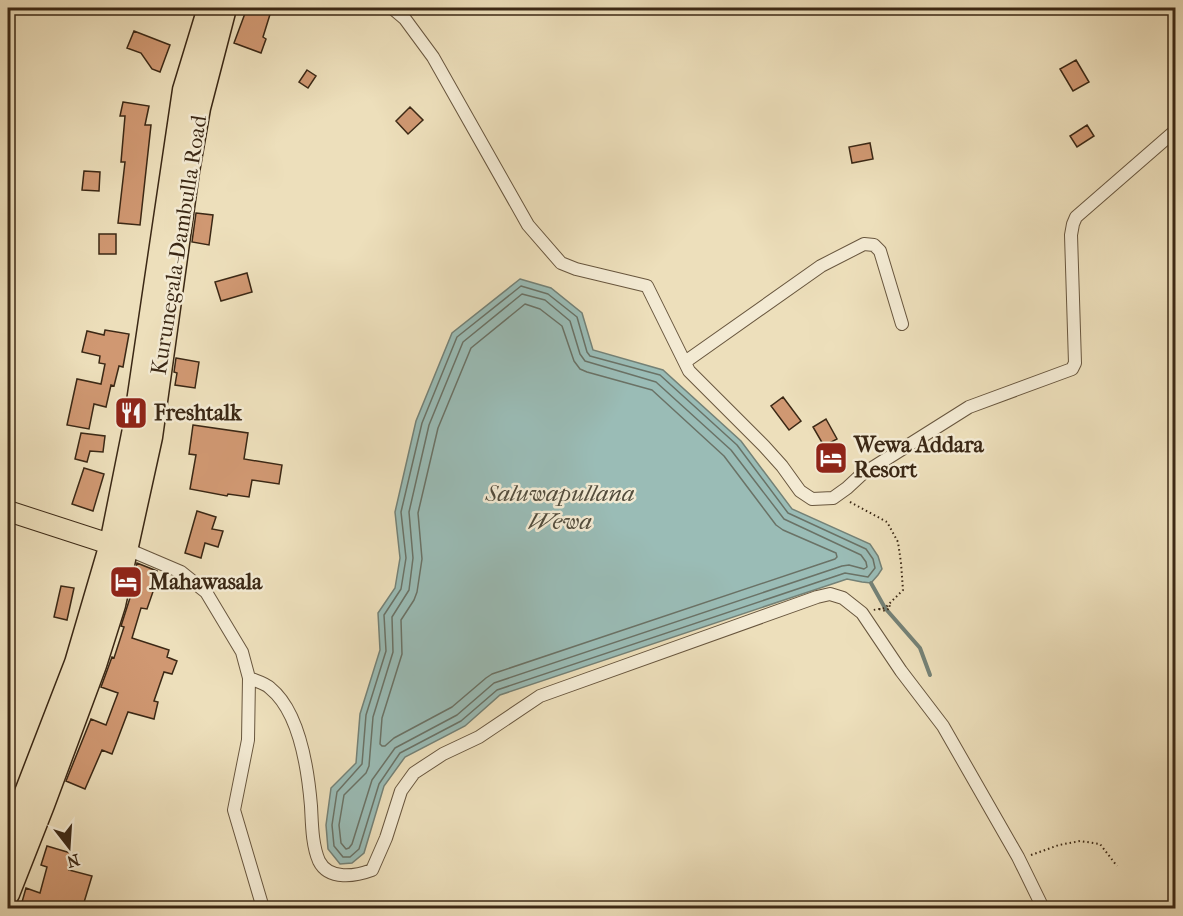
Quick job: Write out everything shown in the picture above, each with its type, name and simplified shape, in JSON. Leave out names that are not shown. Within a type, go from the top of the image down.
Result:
[{"type":"highway","name":"Kurunegala-Dambulla Road","points":[[119,546],[184,90],[209,8]]},
{"type":"highway","name":"Kurunegala-Dambulla Road","points":[[8,894],[33,802],[76,663],[119,546],[151,437],[197,118],[225,8]]},
{"type":"highway","name":"Kurunegala-Dambulla Road","points":[[8,839],[33,802]]},
{"type":"main road","points":[[8,511],[119,546]]},
{"type":"street","points":[[392,8],[405,19],[433,57],[528,225],[561,263],[576,269],[647,286],[690,371],[764,446],[800,491],[812,499],[832,498],[861,475],[969,407],[1072,369],[1075,363],[1071,235],[1076,217],[1176,129]]},
{"type":"street","points":[[685,362],[822,266],[864,244],[873,245],[880,251],[902,324]]},
{"type":"street","points":[[119,546],[181,572],[206,592],[242,652],[249,678],[248,740],[234,810],[263,909]]},
{"type":"street","points":[[249,678],[269,687],[289,711],[303,754],[310,792],[315,847],[320,863],[331,872],[347,876],[360,875],[372,870],[386,838],[401,791],[414,773],[443,754],[479,737],[540,696],[830,594],[843,598],[862,613],[901,671],[944,726],[1018,857],[1043,909]]},
{"type":"path","points":[[832,498],[847,500],[887,522],[898,542],[903,590],[889,603],[890,608],[885,611],[879,609],[862,613]]},
{"type":"path","points":[[1018,857],[1080,841],[1100,844],[1117,866]]},
{"type":"water","name":"Saluwapullana Wewa","points":[[520,279],[551,288],[582,313],[593,350],[663,370],[741,441],[792,509],[870,544],[878,556],[882,569],[871,583],[847,579],[500,695],[465,726],[405,757],[384,786],[364,853],[352,863],[340,864],[328,849],[326,825],[331,788],[356,763],[360,714],[380,650],[378,613],[395,588],[400,558],[395,512],[416,421],[452,333]]},
{"type":"building","points":[[247,8],[272,8],[263,37],[266,39],[261,53],[234,43]]},
{"type":"building","points":[[134,31],[170,45],[160,72],[152,69],[141,53],[127,48]]},
{"type":"building","points":[[1076,60],[1089,82],[1073,91],[1060,69]]},
{"type":"building","points":[[307,70],[316,76],[308,88],[299,82]]},
{"type":"building","points":[[123,102],[149,106],[145,125],[151,125],[140,225],[118,223],[125,162],[121,162],[125,116],[120,116]]},
{"type":"building","points":[[410,107],[423,120],[408,134],[396,121]]},
{"type":"building","points":[[1087,125],[1094,136],[1077,147],[1070,136]]},
{"type":"building","points":[[870,143],[873,159],[852,163],[849,147]]},
{"type":"building","points":[[84,171],[100,172],[99,191],[82,190]]},
{"type":"building","points":[[196,213],[213,215],[209,245],[192,242]]},
{"type":"building","points":[[99,234],[116,234],[116,254],[99,254]]},
{"type":"building","points":[[247,273],[252,292],[221,301],[215,282]]},
{"type":"building","points":[[105,330],[129,334],[123,367],[119,366],[114,386],[111,385],[106,407],[94,404],[89,429],[67,425],[77,379],[101,384],[105,364],[99,363],[100,356],[82,352],[87,331],[104,335]]},
{"type":"building","points":[[176,358],[199,362],[195,388],[175,385]]},
{"type":"building","points":[[783,397],[801,421],[789,430],[771,406]]},
{"type":"building","points":[[826,419],[837,439],[824,446],[813,427]]},
{"type":"building","points":[[193,425],[248,433],[244,459],[282,465],[279,484],[252,480],[249,497],[228,494],[227,496],[190,489],[196,455],[189,454]]},
{"type":"building","points":[[81,433],[105,436],[103,452],[90,451],[87,462],[75,459]]},
{"type":"building","points":[[84,468],[104,474],[93,511],[72,504]]},
{"type":"building","points":[[197,511],[216,517],[212,529],[223,531],[218,547],[205,543],[201,558],[185,553]]},
{"type":"building","points":[[137,563],[157,571],[153,582],[156,583],[147,609],[141,608],[132,638],[169,650],[167,657],[177,661],[172,674],[164,672],[154,701],[158,702],[154,719],[128,712],[112,754],[102,750],[85,789],[66,781],[91,719],[106,725],[118,693],[101,687],[124,627],[121,626],[137,576],[134,575]]},
{"type":"building","points":[[61,586],[74,588],[67,620],[54,617]]},
{"type":"building","points":[[47,846],[74,854],[69,870],[92,876],[82,909],[20,909],[26,888],[40,893],[47,867],[41,865]]},
{"type":"waterway","points":[[871,583],[885,608],[920,648],[930,675]]},
{"type":"place","name":"Freshtalk","points":[[131,413]]},
{"type":"place","name":"Wewa Addara Resort","points":[[831,458]]},
{"type":"place","name":"Mahawasala","points":[[126,582]]}]
